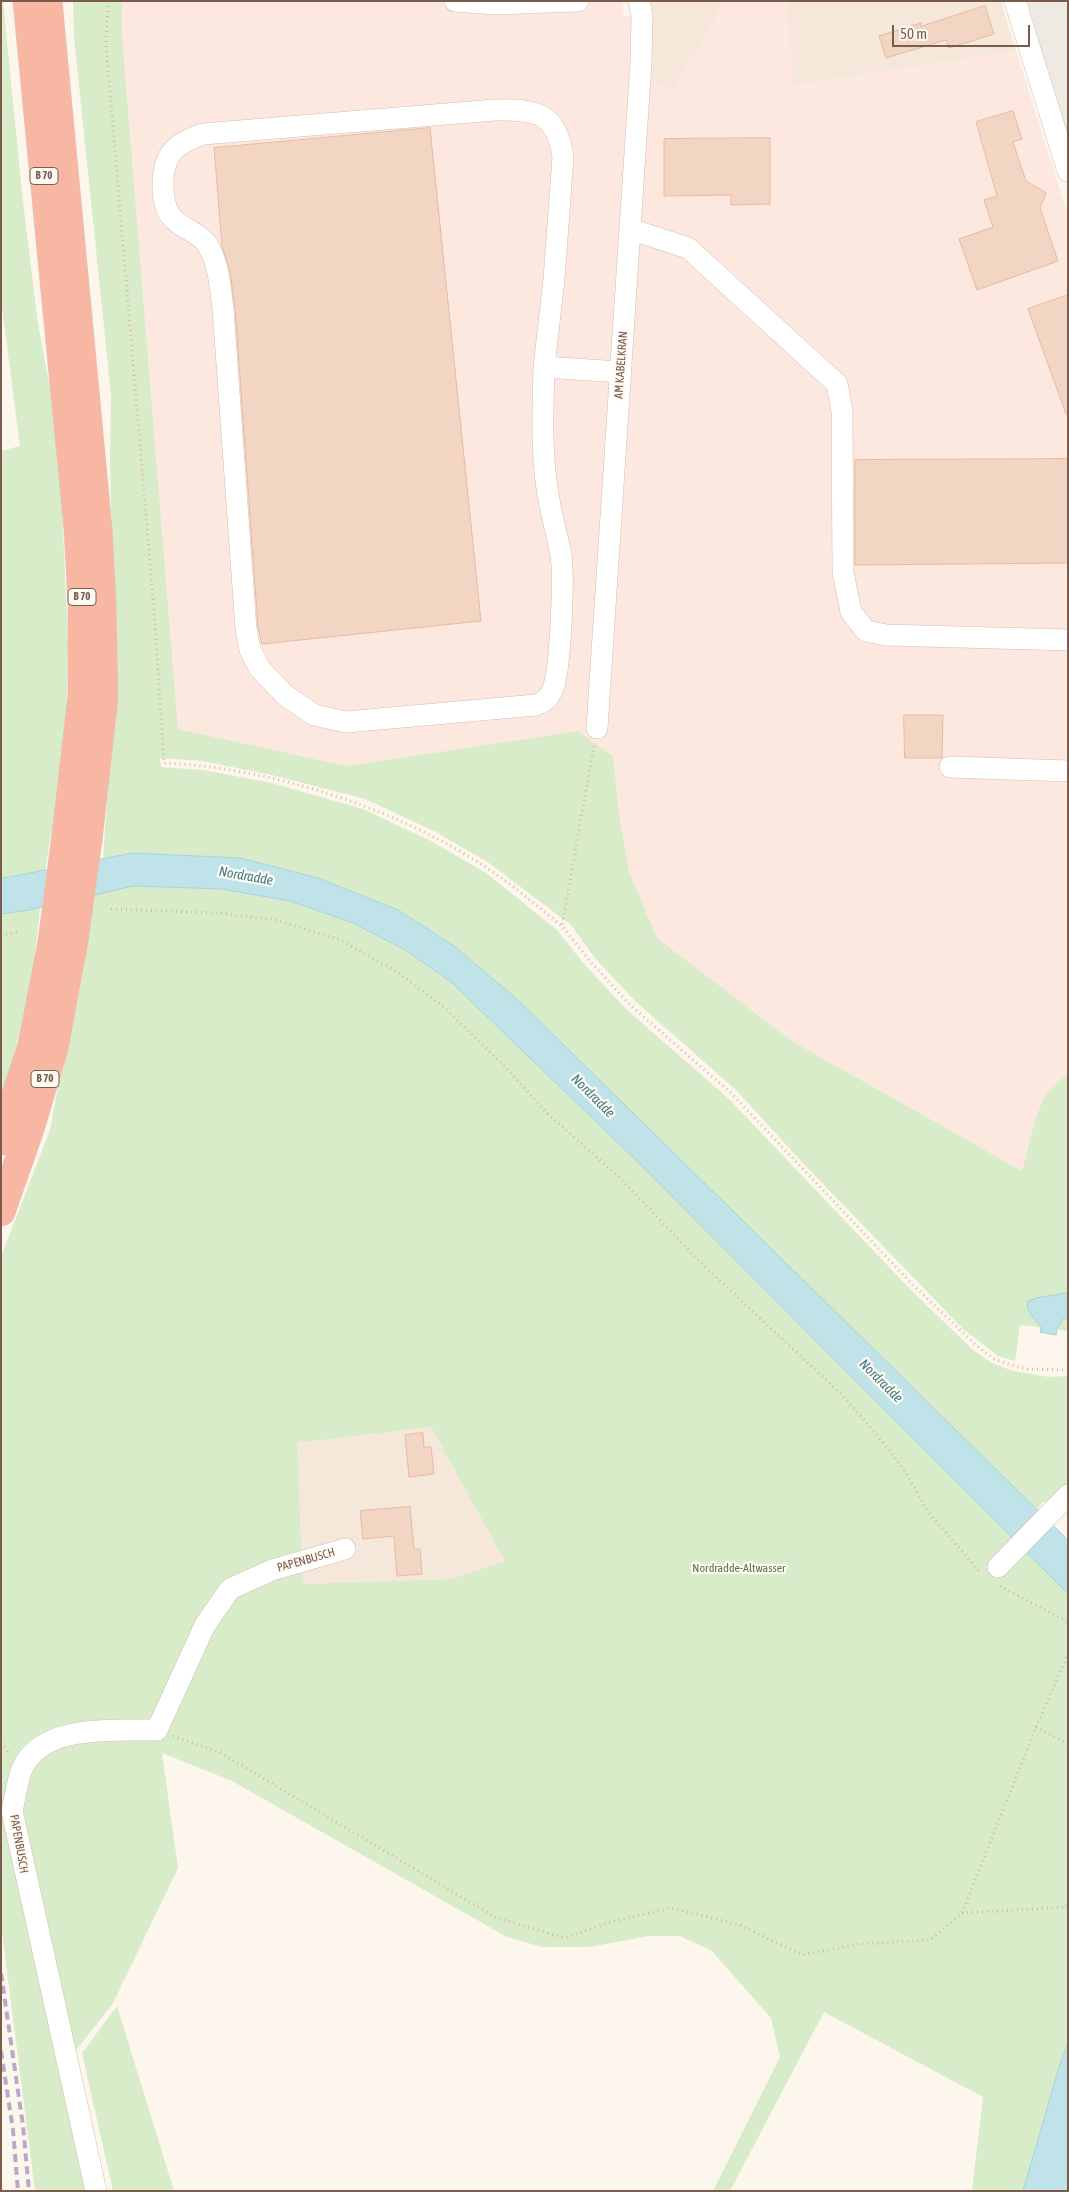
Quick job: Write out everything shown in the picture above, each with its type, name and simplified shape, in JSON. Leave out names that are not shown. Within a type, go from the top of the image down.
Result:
[{"type":"highway","name":"B 70","points":[[27,1],[69,424],[82,602],[82,696],[76,842]]},
{"type":"highway","points":[[49,14],[59,8],[59,1]]},
{"type":"highway","name":"B 70","points":[[1,1212],[30,1129],[54,1048],[62,942],[76,842],[104,697],[98,528],[49,14]]},
{"type":"highway","name":"B 70","points":[[1,1141],[32,1045],[62,942]]},
{"type":"street","points":[[456,1],[495,4],[578,1]]},
{"type":"street","name":"AM KABELKRAN","points":[[597,728],[641,62],[642,16],[640,1]]},
{"type":"street","points":[[1015,1],[1068,170]]},
{"type":"street","points":[[524,109],[541,115],[553,125],[561,141],[563,157],[554,279],[544,366],[542,430],[547,488],[561,555],[564,580],[557,666],[553,689],[546,700],[536,706],[346,722],[314,715],[285,695],[260,669],[250,650],[246,628],[224,309],[217,266],[205,242],[170,215],[163,194],[162,173],[169,154],[184,140],[203,134],[495,110],[524,109]]},
{"type":"street","points":[[630,229],[688,248],[837,384],[842,411],[843,572],[850,612],[866,631],[886,635],[1068,640]]},
{"type":"street","points":[[544,366],[620,372]]},
{"type":"street","points":[[950,767],[1068,770]]},
{"type":"street","points":[[996,1572],[1061,1502]]},
{"type":"street","name":"PAPENBUSCH","points":[[96,2191],[12,1811],[22,1769],[36,1751],[55,1738],[92,1731],[156,1730],[205,1625],[230,1589],[272,1570],[345,1549]]},
{"type":"path","points":[[597,728],[562,926],[590,961],[630,1005],[731,1093],[912,1284],[977,1346],[994,1359],[1014,1366],[1035,1370],[1068,1370]]},
{"type":"path","points":[[111,909],[218,912],[276,920],[340,940],[397,972],[445,1008],[510,1072],[547,1114],[620,1178],[699,1261],[841,1394],[878,1436],[905,1471],[928,1512],[996,1572],[1068,1622]]},
{"type":"path","points":[[1,935],[18,932]]},
{"type":"path","points":[[156,1730],[221,1753],[495,1917],[564,1938],[614,1921],[672,1908],[740,1925],[802,1954],[859,1944],[930,1940],[962,1913],[1036,1727],[1068,1654]]},
{"type":"path","points":[[1036,1727],[1068,1744]]},
{"type":"path","points":[[962,1913],[1066,1907],[1068,1902]]},
{"type":"shaded area","points":[[122,1],[622,1],[624,16],[642,16],[649,80],[673,89],[717,17],[722,1],[787,1],[793,86],[1016,51],[1068,215],[1068,1073],[1045,1095],[1035,1120],[1022,1171],[792,1041],[657,938],[629,871],[619,813],[613,756],[578,731],[347,766],[178,729],[122,35]]},
{"type":"shaded area","points":[[648,1],[722,1],[717,17],[673,89],[649,80]]},
{"type":"shaded area","points":[[787,1],[1001,1],[1016,51],[792,86]]},
{"type":"shaded area","points":[[1027,1],[1068,1],[1068,135],[1040,46]]},
{"type":"shaded area","points":[[431,1427],[506,1561],[451,1579],[303,1584],[297,1443]]},
{"type":"green space","points":[[1,1],[3,1],[22,193],[38,324],[52,399],[62,507],[68,644],[66,744],[45,871],[1,879],[1,451],[20,446],[1,299]]},
{"type":"green space","points":[[73,1],[122,1],[122,35],[178,729],[347,766],[578,731],[613,756],[619,813],[629,871],[657,938],[792,1041],[1022,1171],[1035,1120],[1045,1095],[1068,1073],[1068,1331],[1020,1325],[1015,1361],[998,1356],[963,1329],[801,1161],[736,1090],[635,1001],[594,957],[571,925],[489,863],[436,832],[365,799],[272,775],[202,761],[160,758],[161,767],[203,770],[272,783],[363,809],[431,841],[486,873],[557,930],[584,964],[626,1009],[728,1098],[910,1289],[973,1350],[992,1363],[1013,1371],[1049,1377],[1068,1376],[1068,1485],[1054,1499],[1043,1502],[1037,1509],[519,1001],[454,946],[398,910],[318,878],[240,858],[133,853],[103,859],[115,674],[110,461],[111,395],[74,37]]},
{"type":"green space","name":"Nordradde-Altwasser","points":[[133,886],[222,889],[290,901],[353,923],[407,951],[451,982],[636,1160],[1068,1594],[1068,2044],[1059,2067],[1023,2191],[972,2191],[983,2097],[824,2012],[730,2191],[713,2191],[780,2057],[771,2018],[712,1951],[680,1936],[649,1936],[589,1947],[542,1947],[507,1937],[232,1781],[162,1753],[178,1868],[113,2003],[60,2071],[85,2191],[35,2191],[1,1924],[1,1257],[50,1130],[93,894]],"holes":[[[431,1427],[505,1561],[451,1579],[303,1584],[297,1443]]]},
{"type":"green space","points":[[40,907],[26,1004],[1,1100],[1,914]]},
{"type":"green space","points":[[117,2006],[174,2191],[113,2191],[82,2053]]},
{"type":"water","name":"Nordradde","points":[[133,853],[240,858],[318,878],[398,910],[454,946],[519,1001],[1068,1540],[1068,1594],[636,1160],[451,982],[407,951],[353,923],[290,901],[222,889],[133,886],[29,910],[1,914],[1,879]]},
{"type":"water","points":[[1068,1293],[1068,1318],[1063,1319],[1056,1335],[1040,1332],[1041,1327],[1029,1312],[1028,1301]]},
{"type":"water","points":[[1068,2044],[1068,2191],[1023,2191],[1059,2067]]},
{"type":"building","points":[[985,6],[994,34],[949,48],[946,40],[886,58],[879,36],[921,23],[921,26]]},
{"type":"building","points":[[1013,111],[1022,139],[1013,142],[1026,181],[1046,193],[1040,208],[1058,261],[977,290],[959,239],[993,227],[984,200],[997,196],[976,122]]},
{"type":"building","points":[[430,128],[481,621],[262,644],[258,627],[235,307],[230,272],[222,246],[214,148]]},
{"type":"building","points":[[770,138],[770,204],[731,205],[731,195],[664,196],[664,139]]},
{"type":"building","points":[[1068,295],[1068,413],[1066,414],[1028,309]]},
{"type":"building","points":[[1068,459],[1068,563],[855,565],[855,460]]},
{"type":"building","points":[[904,715],[943,715],[942,758],[905,758]]},
{"type":"building","points":[[423,1433],[424,1447],[431,1447],[434,1474],[409,1477],[405,1435]]},
{"type":"building","points":[[410,1507],[414,1549],[420,1549],[422,1574],[397,1576],[394,1536],[363,1539],[360,1511]]},
{"type":"railway","points":[[1,1973],[23,2126],[29,2191]]},
{"type":"railway","points":[[1,2051],[13,2130],[18,2191]]}]
